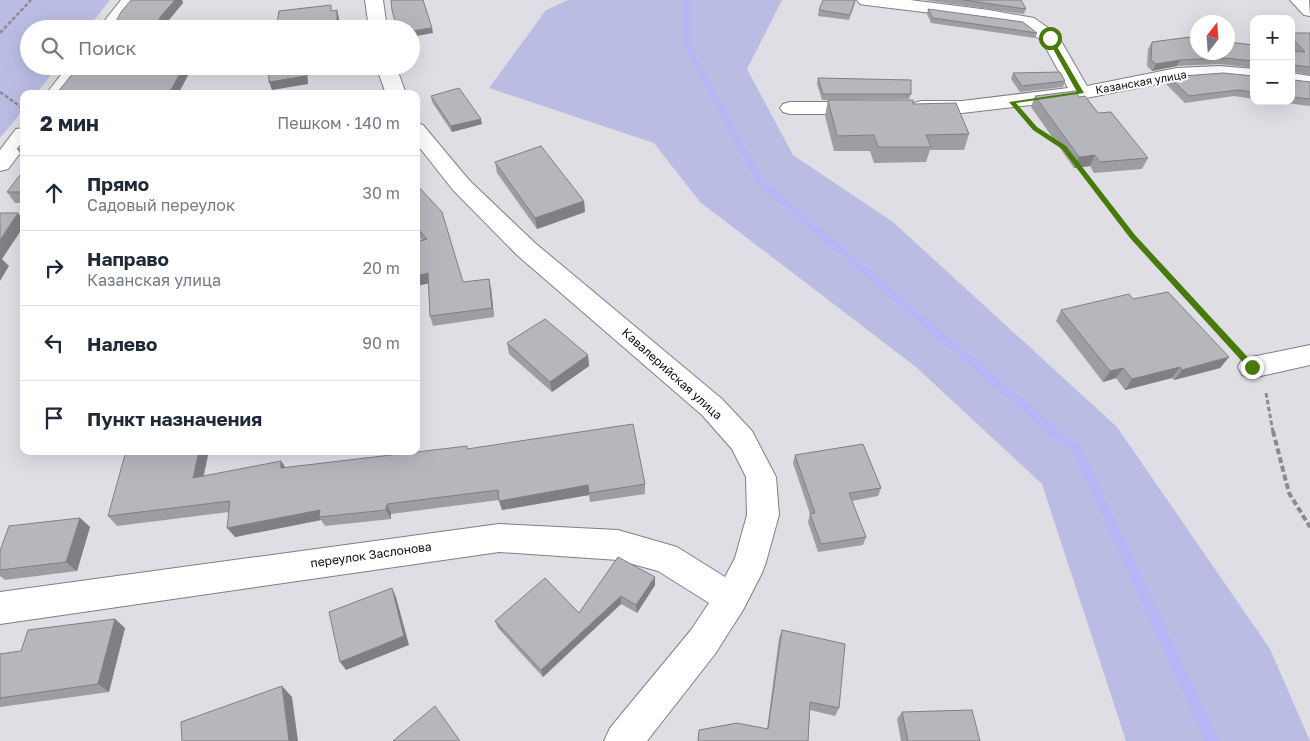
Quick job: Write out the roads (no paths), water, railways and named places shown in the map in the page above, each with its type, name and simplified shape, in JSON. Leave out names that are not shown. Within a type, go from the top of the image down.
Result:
[{"type":"street","points":[[114,20],[130,0]]},
{"type":"street","points":[[374,0],[377,20]]},
{"type":"street","points":[[866,0],[989,14],[1028,22],[1050,38],[1081,93]]},
{"type":"street","points":[[1299,0],[1310,11]]},
{"type":"street","name":"Казанская улица","points":[[790,108],[962,107],[1081,93],[1177,74],[1219,72],[1250,75]]},
{"type":"street","points":[[59,90],[71,75]]},
{"type":"street","points":[[389,75],[395,90]]},
{"type":"street","points":[[1295,80],[1310,82]]},
{"type":"street","name":"Кавалерийская улица","points":[[420,134],[462,185],[526,249],[712,407],[742,440],[761,477],[763,515],[750,562],[732,599],[703,642],[623,741]]},
{"type":"street","points":[[0,164],[20,139]]},
{"type":"street","points":[[1252,367],[1310,355]]},
{"type":"street","name":"переулок Заслонова","points":[[0,608],[499,538],[618,545],[666,558],[732,599]]},
{"type":"waterway","points":[[687,0],[687,46],[760,182],[1078,452],[1212,741]]}]
